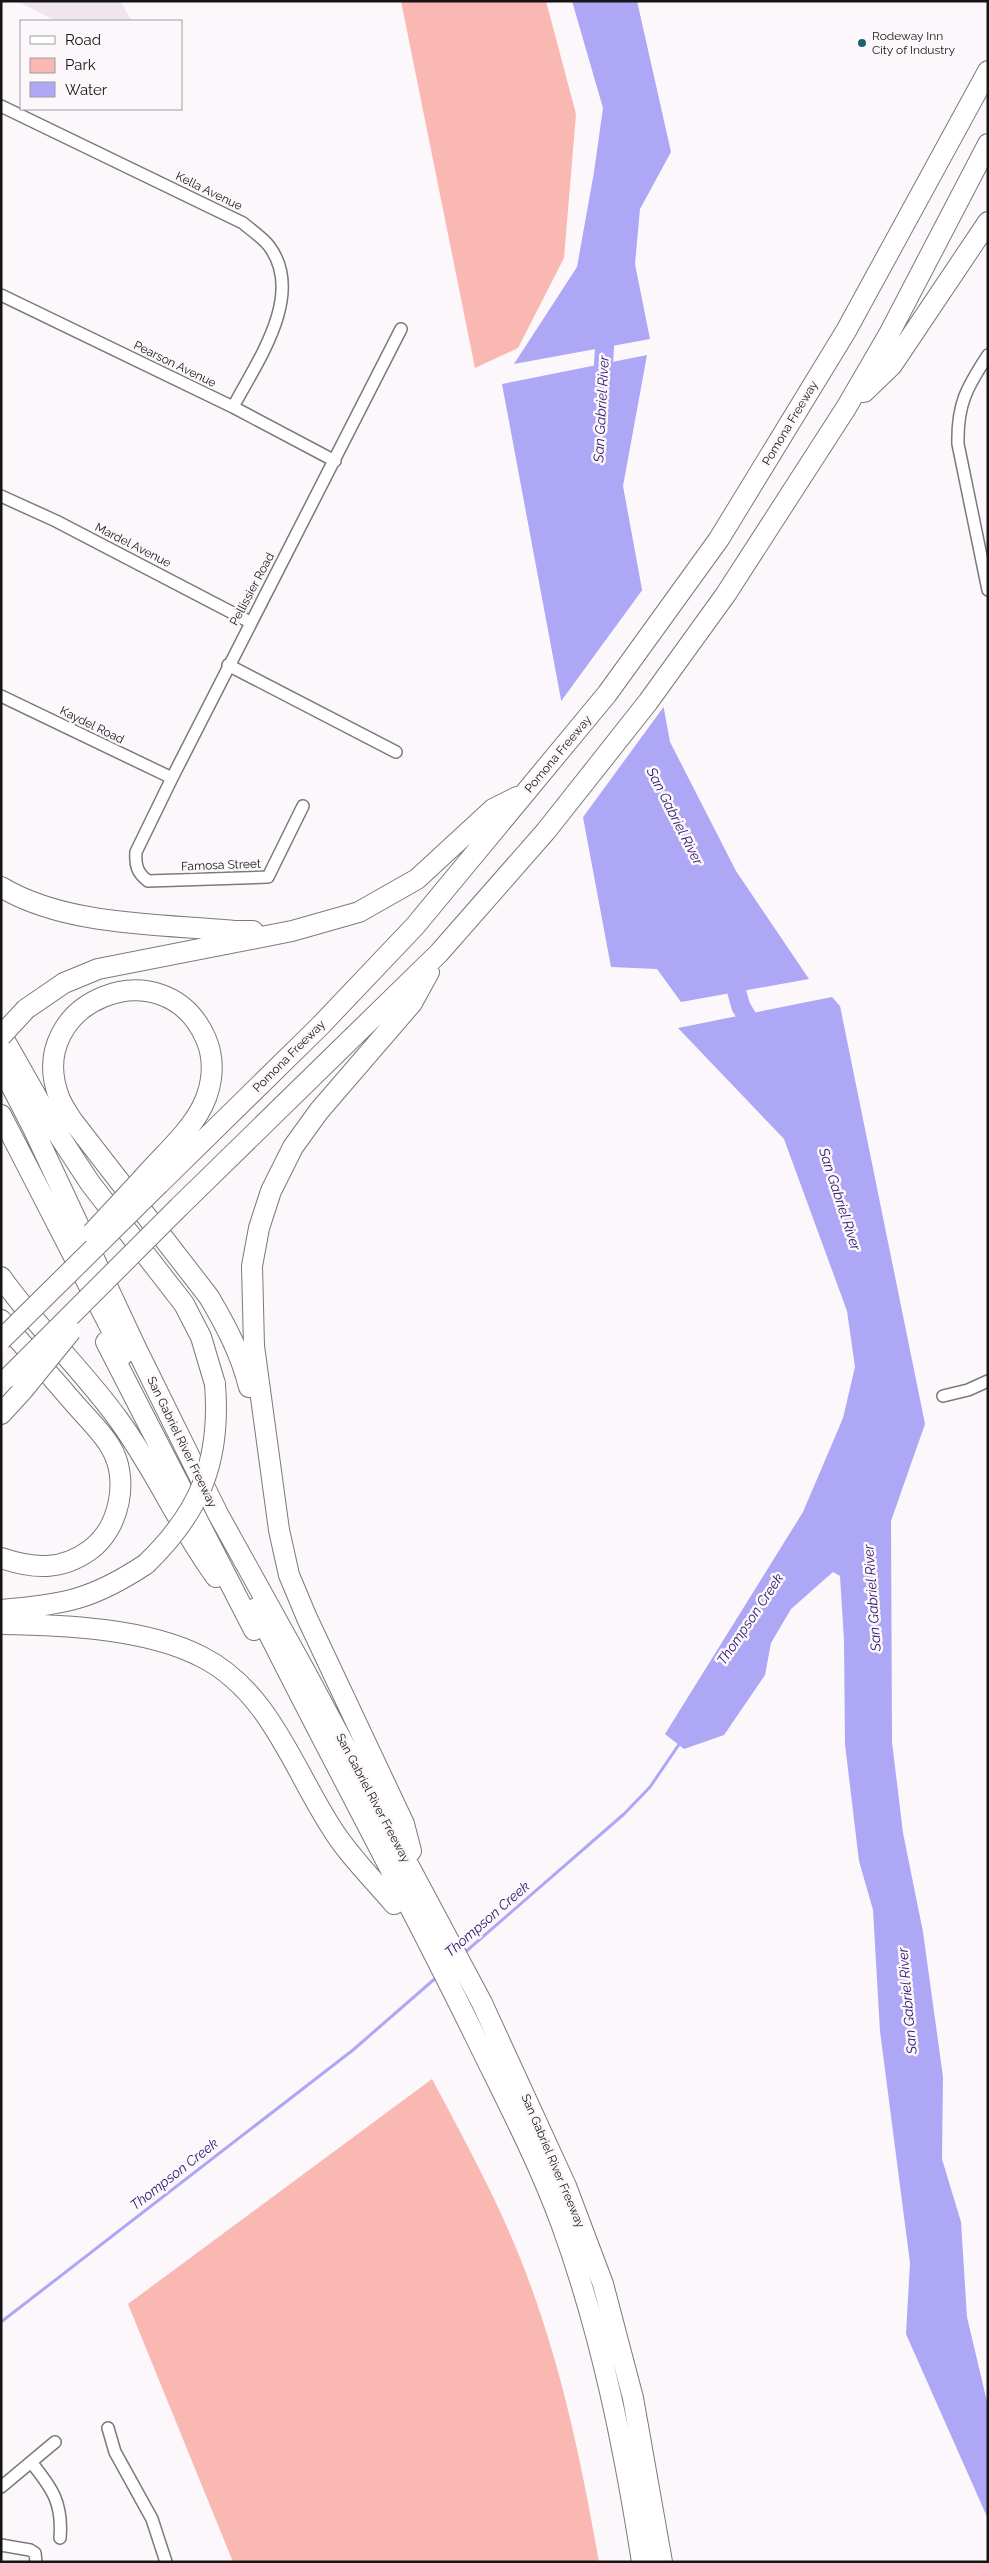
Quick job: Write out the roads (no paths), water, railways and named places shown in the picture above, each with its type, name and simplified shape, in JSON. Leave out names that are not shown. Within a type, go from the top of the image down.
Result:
[{"type":"highway","points":[[976,94],[988,65]]},
{"type":"highway","name":"Pomona Freeway","points":[[1,1338],[151,1181],[320,1026],[418,923],[607,694],[719,539],[846,331],[988,71]]},
{"type":"highway","points":[[1,1414],[11,1384],[138,1248],[444,948],[546,831],[648,702],[726,594],[846,408],[889,334],[988,144]]},
{"type":"highway","points":[[846,408],[892,365],[988,222]]},
{"type":"highway","points":[[1,1610],[54,1606],[80,1599],[107,1588],[146,1564],[186,1519],[205,1481],[216,1436],[215,1384],[201,1337],[184,1304],[90,1183],[56,1131],[1,1035],[26,1008],[64,983],[98,969],[292,931],[360,912],[413,882],[493,809],[531,787]]},
{"type":"highway","points":[[1,887],[49,908],[100,919],[234,931],[292,931]]},
{"type":"highway","points":[[419,1883],[404,1824],[307,1618],[289,1575],[279,1530],[270,1469],[251,1309],[252,1266],[259,1228],[271,1191],[293,1147],[319,1111],[412,1003],[444,948]]},
{"type":"highway","points":[[151,1181],[203,1105],[210,1085],[212,1066],[209,1047],[204,1034],[189,1012],[165,996],[135,989],[113,992],[96,998],[79,1010],[66,1026],[58,1043],[54,1062],[55,1082],[59,1097],[72,1120],[180,1257],[227,1327],[246,1375],[270,1469]]},
{"type":"highway","name":"San Gabriel River Freeway","points":[[1,1066],[218,1514],[419,1883],[418,1915],[469,2014],[566,2186],[603,2284],[633,2398],[662,2562]]},
{"type":"highway","points":[[1,1092],[28,1144],[49,1163]]},
{"type":"highway","points":[[1,1115],[418,1915]]},
{"type":"highway","name":"San Gabriel River Freeway","points":[[1,1134],[394,1904],[418,1915],[469,2014],[574,2301],[608,2426],[631,2562]]},
{"type":"highway","points":[[1,1277],[118,1419],[147,1461],[196,1550],[251,1624]]},
{"type":"highway","points":[[1,1320],[111,1447],[120,1475],[120,1495],[116,1516],[106,1533],[94,1547],[77,1559],[56,1566],[39,1568],[1,1558]]},
{"type":"highway","points":[[1,1624],[146,1636],[204,1658],[228,1674],[264,1713],[332,1829],[394,1904]]},
{"type":"highway","points":[[305,1671],[313,1705],[418,1915]]},
{"type":"highway","points":[[469,2014],[561,2223],[582,2287],[612,2395],[642,2562]]},
{"type":"highway","points":[[469,2014],[540,2154],[566,2217],[596,2309],[630,2448],[649,2562]]},
{"type":"street","name":"Kella Avenue","points":[[1,106],[243,223],[269,246],[280,268],[281,296],[278,320],[233,407]]},
{"type":"street","name":"Pearson Avenue","points":[[1,295],[233,407],[335,461]]},
{"type":"street","name":"Pellissier Road","points":[[135,864],[136,852],[228,665],[335,461],[401,329]]},
{"type":"street","points":[[988,355],[967,386],[960,407],[958,424],[958,444],[988,590]]},
{"type":"street","name":"Mardel Avenue","points":[[1,496],[56,521],[250,622]]},
{"type":"street","points":[[228,665],[396,752]]},
{"type":"street","name":"Kaydel Road","points":[[1,696],[172,778]]},
{"type":"street","name":"Famosa Street","points":[[135,864],[142,877],[148,881],[268,877],[303,806]]},
{"type":"street","points":[[943,1396],[968,1390],[988,1380]]},
{"type":"street","points":[[108,2428],[115,2452],[152,2519],[166,2562]]},
{"type":"street","points":[[1,2487],[55,2442]]},
{"type":"street","points":[[31,2462],[52,2488],[59,2506],[60,2538]]},
{"type":"street","points":[[1,2545],[30,2550],[36,2557]]},
{"type":"water","points":[[572,1],[637,1],[671,152],[640,209],[635,264],[650,339],[514,364],[577,267],[594,172],[603,108]]},
{"type":"water","points":[[647,355],[623,486],[670,742],[736,871],[809,979],[681,1002],[657,969],[611,967],[502,384]]},
{"type":"water","points":[[832,997],[840,1006],[925,1424],[891,1521],[892,1742],[903,1833],[923,1932],[943,2077],[942,2159],[961,2222],[967,2317],[988,2406],[988,2519],[906,2334],[910,2263],[880,2031],[873,1910],[859,1861],[845,1744],[844,1640],[840,1576],[833,1572],[791,1609],[771,1643],[765,1675],[724,1735],[684,1749],[665,1734],[803,1512],[843,1418],[855,1367],[847,1311],[784,1139],[678,1028]]},
{"type":"waterway","name":"San Gabriel River","points":[[602,388],[606,323]]},
{"type":"waterway","name":"San Gabriel River","points":[[730,968],[741,1007],[759,1036]]},
{"type":"waterway","name":"Thompson Creek","points":[[463,1954],[624,1814],[650,1787],[680,1743]]},
{"type":"waterway","name":"Thompson Creek","points":[[1,2322],[353,2050],[438,1976]]},
{"type":"place","name":"Rodeway Inn City of Industry","points":[[862,43]]}]
